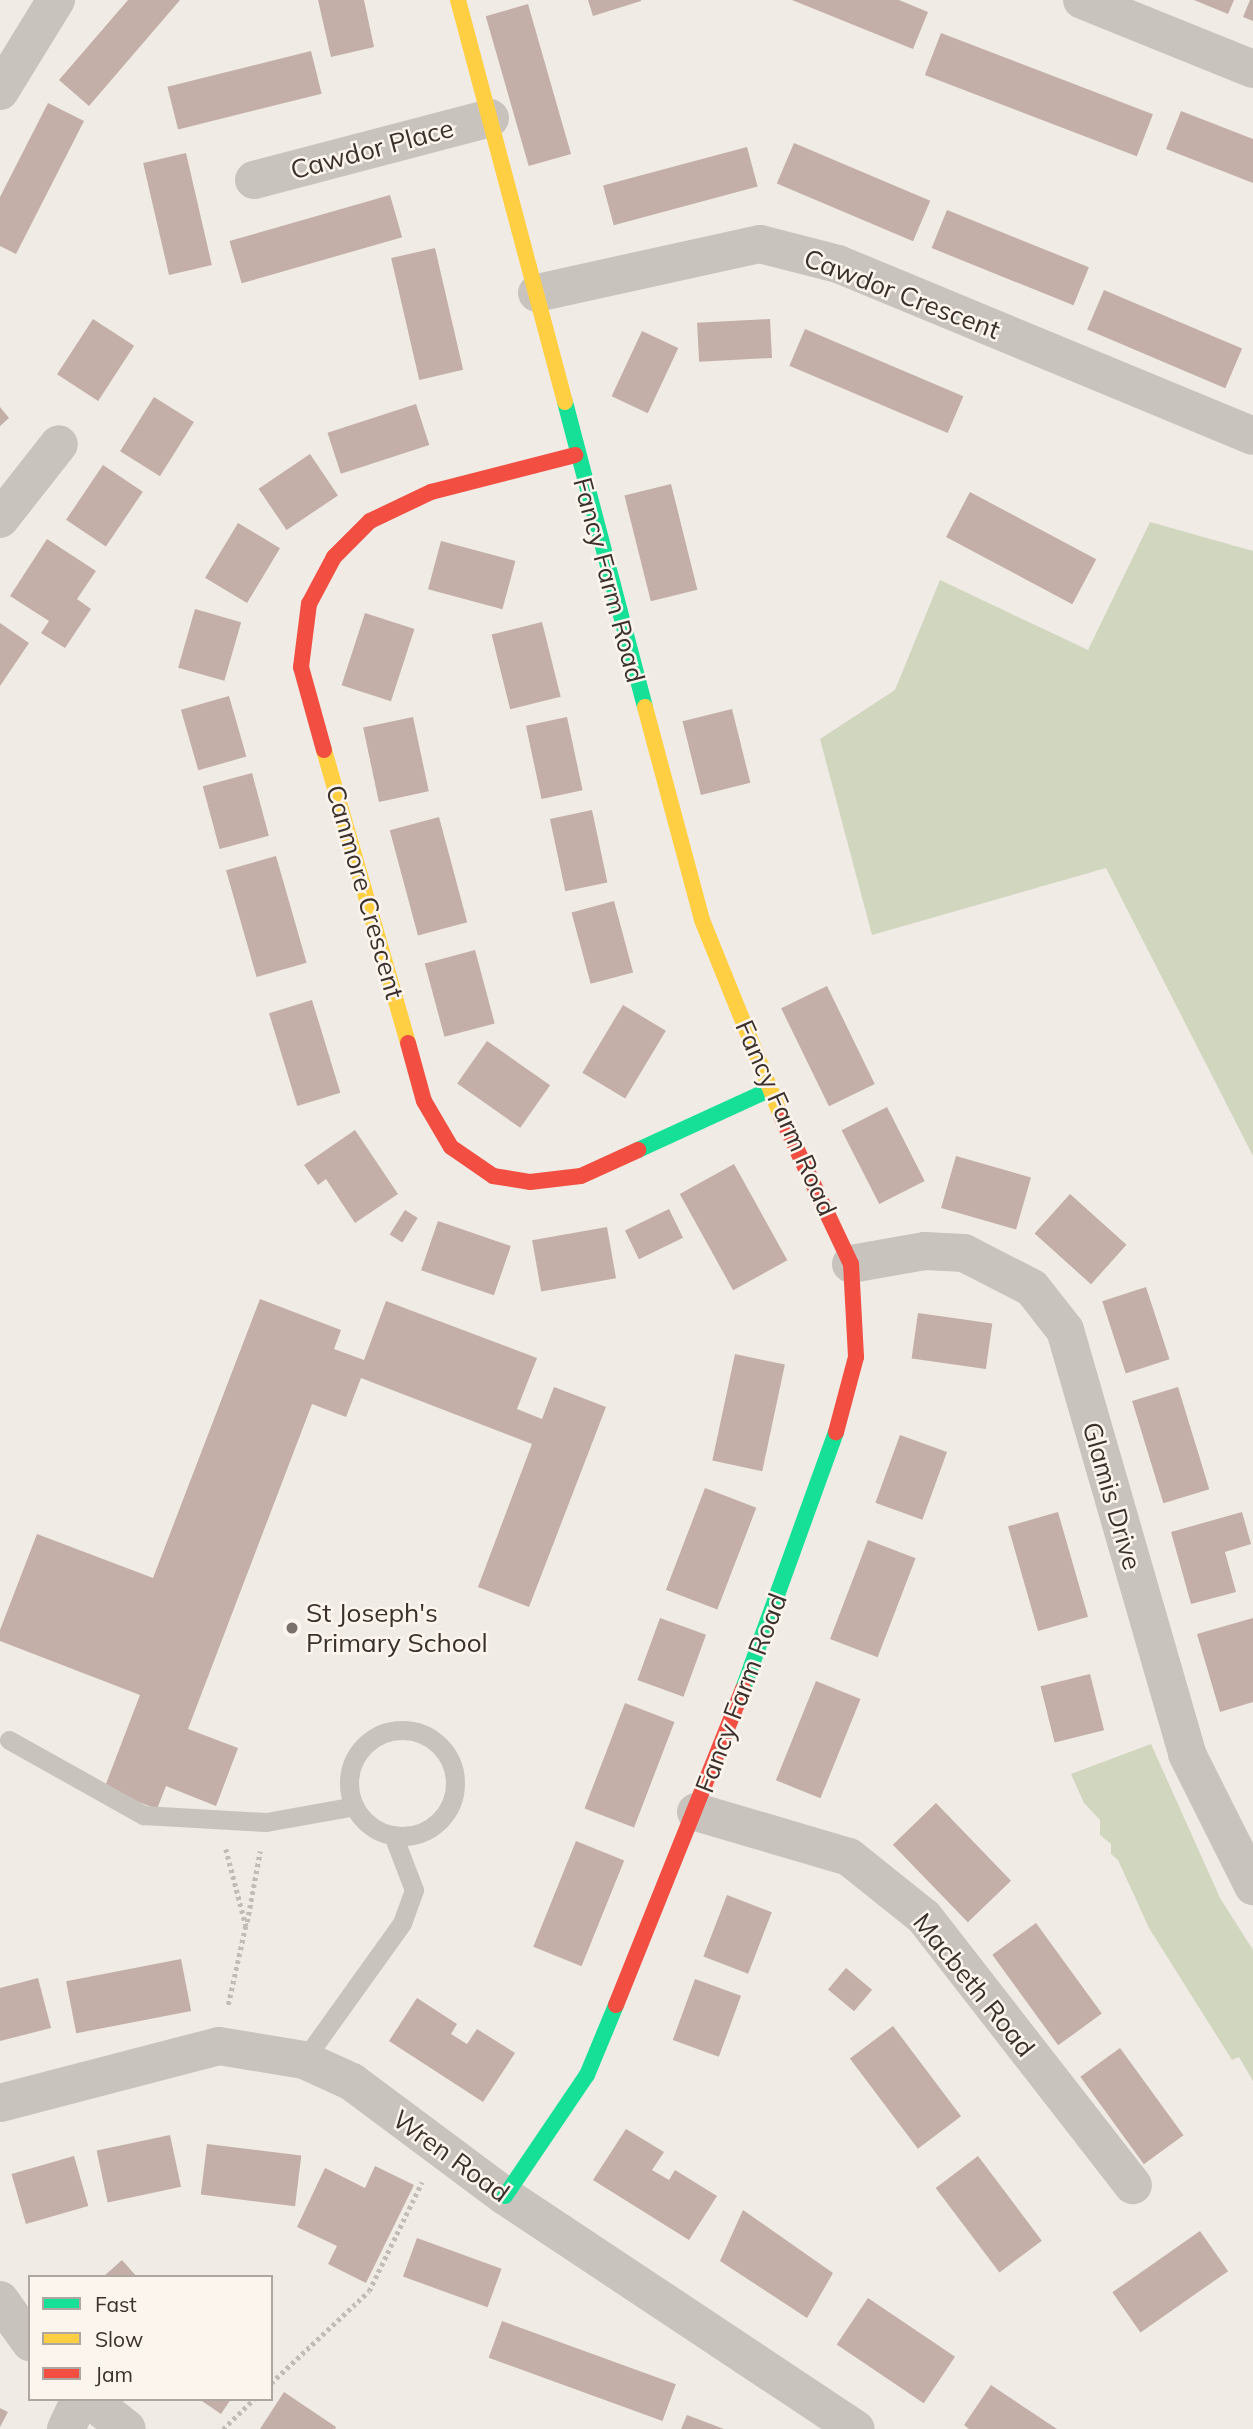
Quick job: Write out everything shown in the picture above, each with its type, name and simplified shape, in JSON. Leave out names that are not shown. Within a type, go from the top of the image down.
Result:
[{"type":"street","points":[[0,91],[56,0]]},
{"type":"street","name":"Fancy Farm Road","points":[[458,0],[537,292],[575,455],[702,920],[769,1090],[851,1264],[856,1357],[826,1468],[696,1812],[587,2076],[505,2196]]},
{"type":"street","points":[[1082,0],[1253,69]]},
{"type":"street","name":"Cawdor Place","points":[[254,180],[491,118]]},
{"type":"street","name":"Cawdor Crescent","points":[[537,292],[760,244],[838,264],[1253,436]]},
{"type":"street","points":[[0,519],[59,444]]},
{"type":"street","name":"Canmore Crescent","points":[[575,455],[431,492],[370,521],[334,557],[309,604],[301,667],[424,1101],[451,1147],[492,1176],[530,1182],[581,1176],[769,1090]]},
{"type":"street","name":"Glamis Drive","points":[[851,1264],[925,1251],[964,1253],[1032,1288],[1065,1330],[1187,1754],[1253,1886]]},
{"type":"street","name":"Macbeth Road","points":[[696,1812],[849,1857],[924,1917],[1133,2185]]},
{"type":"street","name":"Wren Road","points":[[0,2103],[219,2046],[304,2060],[352,2082],[439,2150],[505,2196],[856,2429]]},
{"type":"street","points":[[0,2300],[28,2339]]},
{"type":"street","points":[[66,2429],[79,2401]]},
{"type":"street","points":[[92,2401],[127,2429]]},
{"type":"lane","points":[[399,1730],[415,1731],[437,1742],[454,1770],[454,1799],[440,1820],[427,1830],[393,1835],[374,1828],[355,1806],[350,1786],[352,1766],[371,1740],[399,1730]]},
{"type":"lane","points":[[9,1740],[143,1815],[265,1822],[355,1806]]},
{"type":"lane","points":[[304,2060],[402,1923],[414,1889],[393,1835]]},
{"type":"path","points":[[219,1821],[246,1926]]},
{"type":"path","points":[[219,2046],[246,1926],[265,1822]]},
{"type":"path","points":[[273,2381],[369,2291],[439,2150]]},
{"type":"path","points":[[223,2429],[252,2401]]},
{"type":"green space","points":[[1150,522],[1253,551],[1253,1156],[1106,868],[872,935],[820,739],[895,690],[940,580],[1088,650]]},
{"type":"green space","points":[[1151,1744],[1220,1898],[1253,1950],[1253,2081],[1239,2057],[1232,2060],[1149,1928],[1118,1860],[1111,1854],[1111,1844],[1100,1835],[1100,1820],[1084,1803],[1071,1774]]},
{"type":"building","points":[[128,0],[180,0],[89,106],[59,80]]},
{"type":"building","points":[[318,0],[364,0],[374,47],[331,57]]},
{"type":"building","points":[[588,0],[641,0],[641,1],[593,16]]},
{"type":"building","points":[[792,0],[899,0],[928,12],[913,49]]},
{"type":"building","points":[[1194,0],[1234,0],[1228,14]]},
{"type":"building","points":[[1250,0],[1253,0],[1253,21],[1243,17]]},
{"type":"building","points":[[528,4],[571,154],[529,166],[486,16]]},
{"type":"building","points":[[941,33],[1153,114],[1137,156],[925,75]]},
{"type":"building","points":[[311,51],[322,94],[178,129],[167,87]]},
{"type":"building","points":[[48,103],[84,121],[16,254],[0,246],[0,197]]},
{"type":"building","points":[[1181,111],[1253,139],[1253,183],[1166,149]]},
{"type":"building","points":[[794,143],[930,201],[913,241],[777,184]]},
{"type":"building","points":[[747,147],[758,187],[614,225],[603,186]]},
{"type":"building","points":[[186,153],[212,265],[169,275],[143,163]]},
{"type":"building","points":[[390,195],[402,237],[242,283],[229,241]]},
{"type":"building","points":[[947,210],[1089,267],[1074,305],[932,248]]},
{"type":"building","points":[[435,248],[463,370],[419,380],[391,258]]},
{"type":"building","points":[[1104,290],[1242,349],[1225,388],[1087,330]]},
{"type":"building","points":[[93,319],[134,346],[98,401],[57,374]]},
{"type":"building","points":[[770,319],[772,358],[699,362],[697,323]]},
{"type":"building","points":[[805,329],[963,396],[948,433],[789,366]]},
{"type":"building","points":[[642,331],[678,348],[648,413],[612,396]]},
{"type":"building","points":[[154,397],[194,422],[160,476],[120,451]]},
{"type":"building","points":[[416,404],[429,445],[341,474],[328,433]]},
{"type":"building","points":[[0,407],[9,418],[0,426]]},
{"type":"building","points":[[310,454],[338,495],[287,530],[259,489]]},
{"type":"building","points":[[103,465],[143,492],[106,547],[66,520]]},
{"type":"building","points":[[671,484],[697,590],[651,601],[624,496]]},
{"type":"building","points":[[970,492],[1096,559],[1072,604],[946,537]]},
{"type":"building","points":[[238,523],[280,548],[247,603],[205,578]]},
{"type":"building","points":[[47,539],[96,571],[77,599],[91,609],[65,648],[41,633],[49,621],[10,596]]},
{"type":"building","points":[[441,541],[515,561],[502,609],[428,589]]},
{"type":"building","points":[[195,609],[241,622],[224,681],[178,668]]},
{"type":"building","points":[[365,613],[414,629],[391,701],[342,685]]},
{"type":"building","points":[[542,622],[561,697],[510,709],[492,635]]},
{"type":"building","points":[[0,623],[29,643],[0,686]]},
{"type":"building","points":[[229,696],[246,757],[198,770],[181,710]]},
{"type":"building","points":[[732,709],[750,783],[701,795],[683,721]]},
{"type":"building","points":[[413,717],[429,791],[379,802],[363,728]]},
{"type":"building","points":[[567,717],[583,790],[542,799],[526,726]]},
{"type":"building","points":[[252,773],[269,836],[220,849],[203,786]]},
{"type":"building","points":[[592,810],[607,882],[565,891],[550,819]]},
{"type":"building","points":[[439,817],[467,922],[418,935],[390,830]]},
{"type":"building","points":[[276,856],[307,963],[257,977],[226,870]]},
{"type":"building","points":[[614,901],[633,972],[591,984],[571,912]]},
{"type":"building","points":[[475,950],[495,1023],[444,1037],[425,963]]},
{"type":"building","points":[[827,986],[875,1084],[829,1106],[781,1008]]},
{"type":"building","points":[[312,1000],[340,1093],[297,1106],[269,1013]]},
{"type":"building","points":[[623,1005],[666,1031],[625,1098],[582,1073]]},
{"type":"building","points":[[487,1041],[550,1085],[520,1128],[457,1084]]},
{"type":"building","points":[[887,1107],[925,1181],[879,1204],[842,1130]]},
{"type":"building","points":[[355,1130],[398,1194],[355,1223],[326,1179],[318,1185],[304,1165]]},
{"type":"building","points":[[956,1156],[1031,1177],[1016,1229],[941,1208]]},
{"type":"building","points":[[734,1164],[787,1260],[733,1290],[680,1194]]},
{"type":"building","points":[[1070,1194],[1126,1245],[1091,1284],[1035,1233]]},
{"type":"building","points":[[669,1209],[683,1238],[639,1259],[625,1230]]},
{"type":"building","points":[[405,1210],[418,1218],[402,1243],[390,1235]]},
{"type":"building","points":[[438,1221],[511,1246],[494,1295],[421,1270]]},
{"type":"building","points":[[607,1227],[616,1278],[541,1291],[532,1240]]},
{"type":"building","points":[[1146,1287],[1169,1359],[1126,1373],[1102,1301]]},
{"type":"building","points":[[260,1299],[341,1330],[334,1349],[364,1360],[386,1301],[537,1358],[517,1409],[542,1419],[554,1387],[606,1407],[529,1607],[478,1587],[532,1444],[361,1378],[346,1417],[312,1404],[188,1729],[238,1748],[216,1806],[166,1786],[157,1809],[104,1789],[140,1695],[0,1641],[0,1630],[37,1534],[153,1578]]},
{"type":"building","points":[[918,1313],[992,1323],[986,1369],[912,1359]]},
{"type":"building","points":[[735,1354],[785,1365],[762,1471],[712,1461]]},
{"type":"building","points":[[1178,1387],[1209,1489],[1163,1503],[1132,1401]]},
{"type":"building","points":[[900,1435],[947,1452],[922,1520],[875,1503]]},
{"type":"building","points":[[705,1488],[756,1508],[717,1609],[666,1590]]},
{"type":"building","points":[[1058,1512],[1088,1617],[1038,1631],[1008,1526]]},
{"type":"building","points":[[1242,1512],[1251,1544],[1225,1552],[1236,1592],[1191,1604],[1171,1532]]},
{"type":"building","points":[[868,1540],[916,1558],[878,1657],[830,1639]]},
{"type":"building","points":[[660,1618],[706,1635],[683,1697],[637,1680]]},
{"type":"building","points":[[1253,1618],[1253,1702],[1220,1712],[1197,1634]]},
{"type":"building","points":[[1090,1674],[1104,1730],[1055,1743],[1041,1686]]},
{"type":"building","points":[[816,1681],[861,1699],[820,1798],[776,1780]]},
{"type":"building","points":[[625,1703],[674,1722],[634,1827],[585,1808]]},
{"type":"building","points":[[936,1803],[1011,1881],[968,1922],[893,1845]]},
{"type":"building","points":[[576,1841],[624,1860],[582,1966],[533,1947]]},
{"type":"building","points":[[727,1895],[772,1912],[748,1974],[703,1957]]},
{"type":"building","points":[[1036,1923],[1102,2014],[1058,2045],[992,1955]]},
{"type":"building","points":[[181,1959],[191,2011],[76,2033],[66,1981]]},
{"type":"building","points":[[846,1968],[872,1990],[854,2011],[828,1989]]},
{"type":"building","points":[[38,1978],[51,2028],[0,2041],[0,1988]]},
{"type":"building","points":[[695,1979],[741,1996],[719,2057],[673,2040]]},
{"type":"building","points":[[417,1998],[457,2024],[451,2034],[467,2044],[477,2029],[515,2053],[483,2102],[389,2041]]},
{"type":"building","points":[[893,2026],[961,2116],[918,2149],[850,2058]]},
{"type":"building","points":[[1120,2048],[1183,2135],[1144,2164],[1080,2077]]},
{"type":"building","points":[[626,2129],[664,2152],[652,2170],[669,2180],[675,2170],[717,2196],[689,2240],[593,2180]]},
{"type":"building","points":[[170,2135],[181,2187],[108,2202],[97,2151]]},
{"type":"building","points":[[207,2144],[301,2156],[295,2206],[201,2195]]},
{"type":"building","points":[[74,2156],[88,2206],[26,2224],[12,2174]]},
{"type":"building","points":[[978,2156],[1042,2241],[999,2273],[936,2188]]},
{"type":"building","points":[[375,2166],[414,2185],[366,2283],[328,2264],[337,2246],[297,2227],[325,2168],[365,2188]]},
{"type":"building","points":[[743,2210],[833,2273],[807,2318],[720,2261]]},
{"type":"building","points":[[1200,2231],[1228,2271],[1140,2333],[1112,2292]]},
{"type":"building","points":[[417,2238],[502,2269],[488,2307],[403,2277]]},
{"type":"building","points":[[122,2260],[135,2275],[105,2275]]},
{"type":"building","points":[[868,2298],[955,2357],[924,2403],[837,2344]]},
{"type":"building","points":[[502,2321],[676,2384],[663,2421],[489,2358]]},
{"type":"building","points":[[991,2385],[1057,2429],[969,2429],[964,2425]]},
{"type":"building","points":[[284,2392],[336,2427],[335,2429],[260,2429]]},
{"type":"building","points":[[202,2401],[230,2401],[221,2414]]},
{"type":"building","points":[[0,2408],[8,2412],[0,2427]]},
{"type":"building","points":[[687,2415],[724,2429],[681,2429]]},
{"type":"traffic: fast","points":[[565,402],[645,707]]},
{"type":"traffic: fast","points":[[638,1150],[769,1090]]},
{"type":"traffic: fast","points":[[743,1689],[836,1432]]},
{"type":"traffic: fast","points":[[505,2196],[587,2075],[616,2005]]},
{"type":"traffic: slow","points":[[458,0],[565,402]]},
{"type":"traffic: slow","points":[[645,707],[702,920],[781,1116]]},
{"type":"traffic: slow","points":[[324,750],[408,1043]]},
{"type":"traffic: jam","points":[[324,750],[301,667],[309,604],[334,557],[370,521],[431,492],[575,455]]},
{"type":"traffic: jam","points":[[408,1043],[424,1101],[451,1147],[493,1176],[530,1182],[581,1176],[638,1150]]},
{"type":"traffic: jam","points":[[781,1116],[851,1264],[856,1357],[836,1432]]},
{"type":"traffic: jam","points":[[616,2005],[743,1689]]},
{"type":"place","name":"St Joseph's Primary School","points":[[292,1628]]}]
